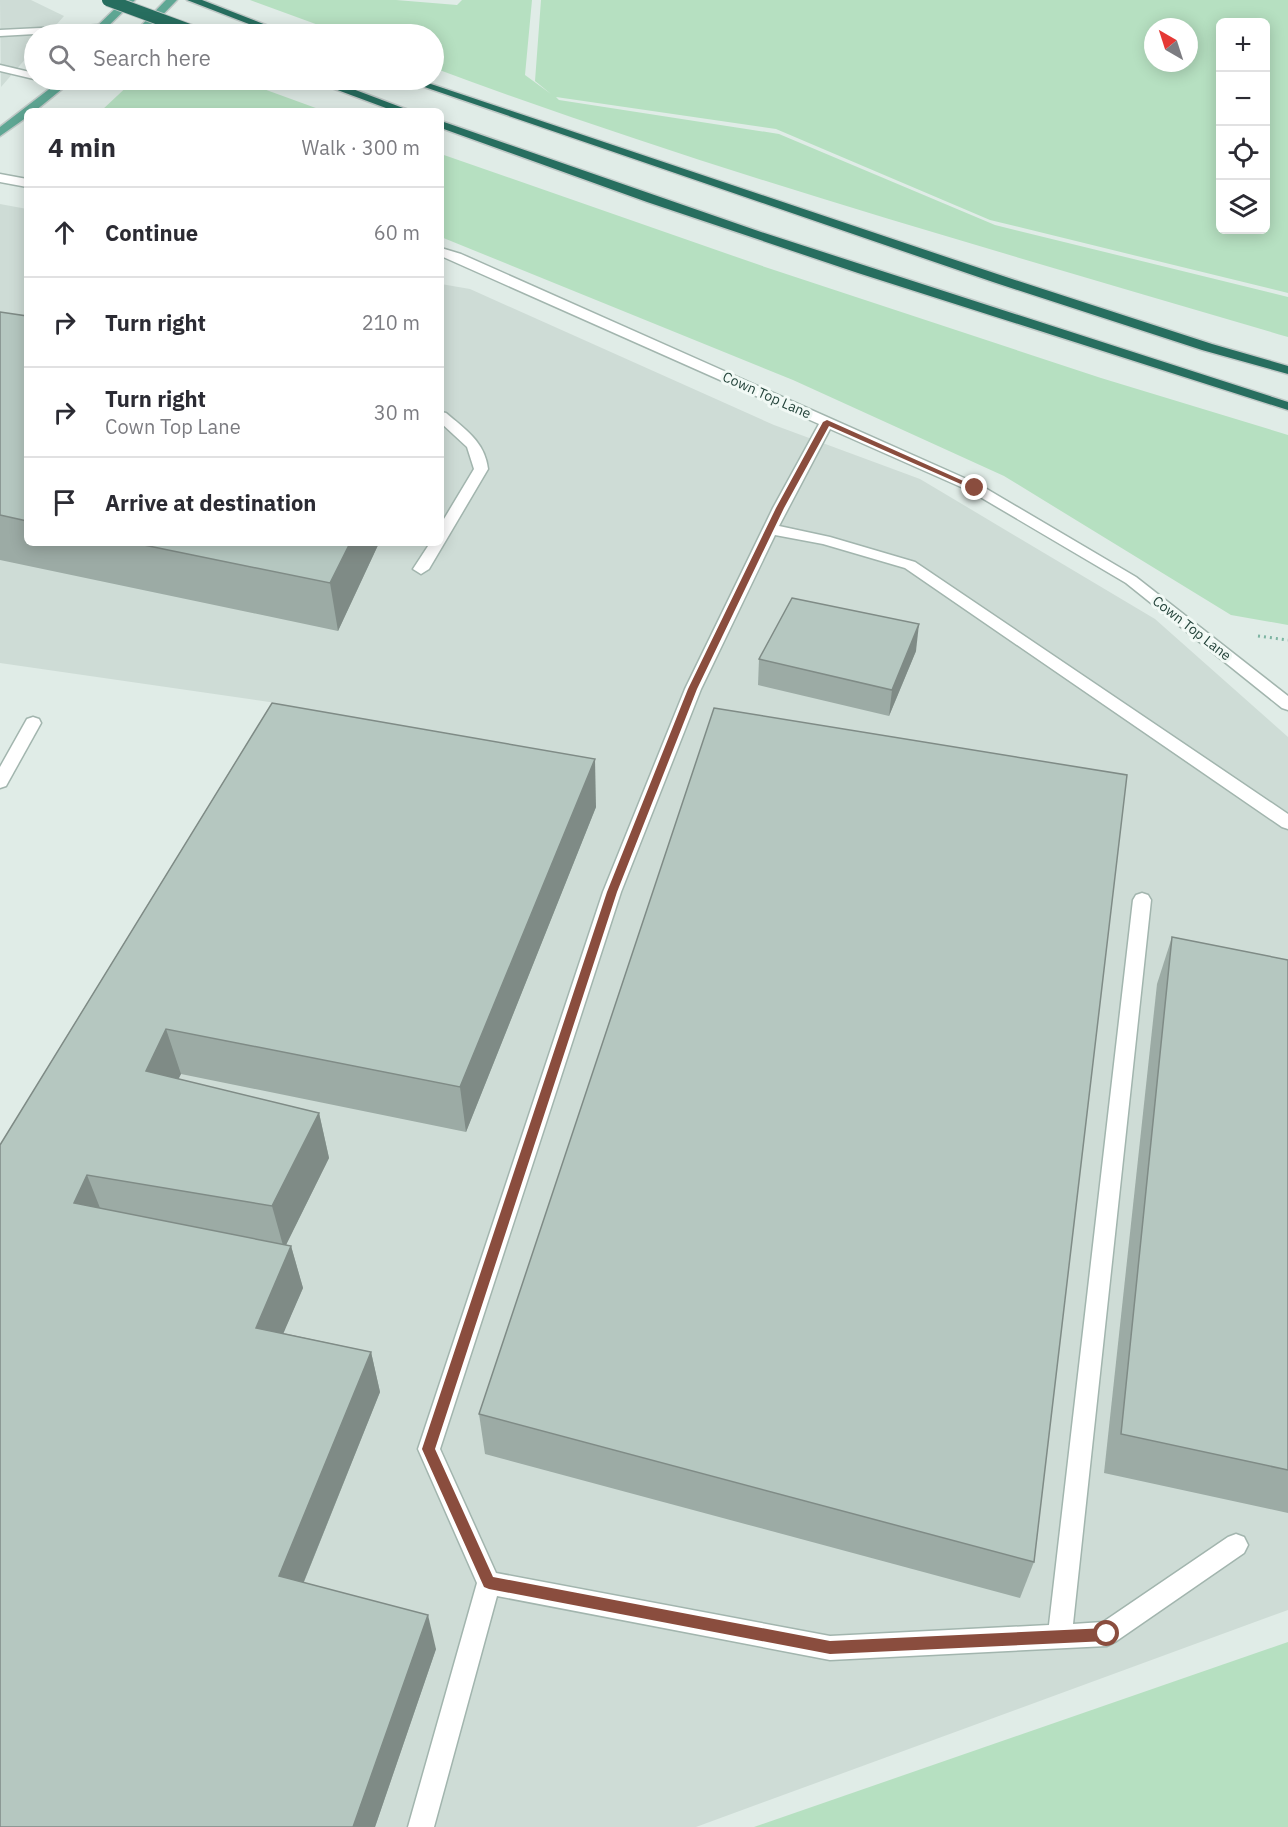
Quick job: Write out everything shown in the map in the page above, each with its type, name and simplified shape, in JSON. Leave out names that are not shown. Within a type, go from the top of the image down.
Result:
[{"type":"highway","points":[[108,0],[173,24]]},
{"type":"highway","points":[[192,0],[257,24]]},
{"type":"highway","points":[[347,90],[397,108]]},
{"type":"highway","points":[[440,90],[998,279],[1207,347],[1288,370]]},
{"type":"highway","points":[[444,125],[736,228],[1068,337],[1288,406]]},
{"type":"main road","points":[[104,24],[130,0]]},
{"type":"main road","points":[[148,24],[172,0]]},
{"type":"main road","points":[[30,108],[52,90]]},
{"type":"main road","points":[[0,133],[24,113]]},
{"type":"street","points":[[0,33],[24,33]]},
{"type":"street","points":[[0,68],[24,74]]},
{"type":"street","points":[[0,178],[24,182]]},
{"type":"street","name":"Cown Top Lane","points":[[444,253],[975,488],[1131,580],[1288,704]]},
{"type":"street","points":[[444,419],[477,447],[481,459],[481,469],[444,532]]},
{"type":"street","points":[[421,1827],[489,1583],[429,1449],[612,892],[693,689],[770,529],[827,422]]},
{"type":"street","points":[[770,529],[825,540],[910,565],[1288,823]]},
{"type":"street","points":[[421,569],[435,546]]},
{"type":"street","points":[[0,782],[33,723]]},
{"type":"street","points":[[1060,1636],[1142,900]]},
{"type":"street","points":[[489,1583],[830,1648],[1107,1634],[1236,1545]]},
{"type":"shaded area","points":[[0,0],[31,0],[64,16],[57,24],[24,24],[24,61],[1,87]]},
{"type":"shaded area","points":[[0,204],[24,208],[24,546],[444,546],[444,285],[470,289],[774,425],[920,479],[1155,619],[1288,737],[1288,1610],[696,1827],[0,1827],[0,1180],[276,703],[0,663]]},
{"type":"green space","points":[[250,0],[396,0],[457,5],[462,0],[532,0],[525,75],[551,94],[535,81],[541,0],[1288,0],[1288,293],[990,220],[776,129],[556,97],[559,100],[779,134],[995,225],[1288,297],[1288,337],[858,210],[645,142],[444,72],[444,24],[316,24]]},
{"type":"green space","points":[[123,90],[266,90],[316,108],[104,108]]},
{"type":"green space","points":[[444,155],[768,268],[1101,378],[1288,435],[1288,625],[1231,615],[1004,476],[793,380],[444,238]]},
{"type":"green space","points":[[1288,1642],[1288,1827],[754,1827]]},
{"type":"building","points":[[0,312],[24,316],[24,520],[0,515]]},
{"type":"building","points":[[149,546],[348,546],[330,583]]},
{"type":"building","points":[[792,598],[919,624],[892,690],[759,659]]},
{"type":"building","points":[[272,703],[595,759],[460,1087],[166,1029],[146,1071],[319,1113],[272,1206],[87,1175],[74,1203],[291,1246],[256,1328],[371,1352],[279,1576],[428,1615],[353,1827],[0,1827],[0,1145]]},
{"type":"building","points":[[714,708],[1127,775],[1034,1562],[479,1414]]},
{"type":"building","points":[[1172,937],[1288,960],[1288,1470],[1121,1434]]},
{"type":"route","points":[[975,488],[827,422],[780,508],[693,689],[612,892],[429,1449],[489,1583],[830,1648],[1107,1634]]}]
